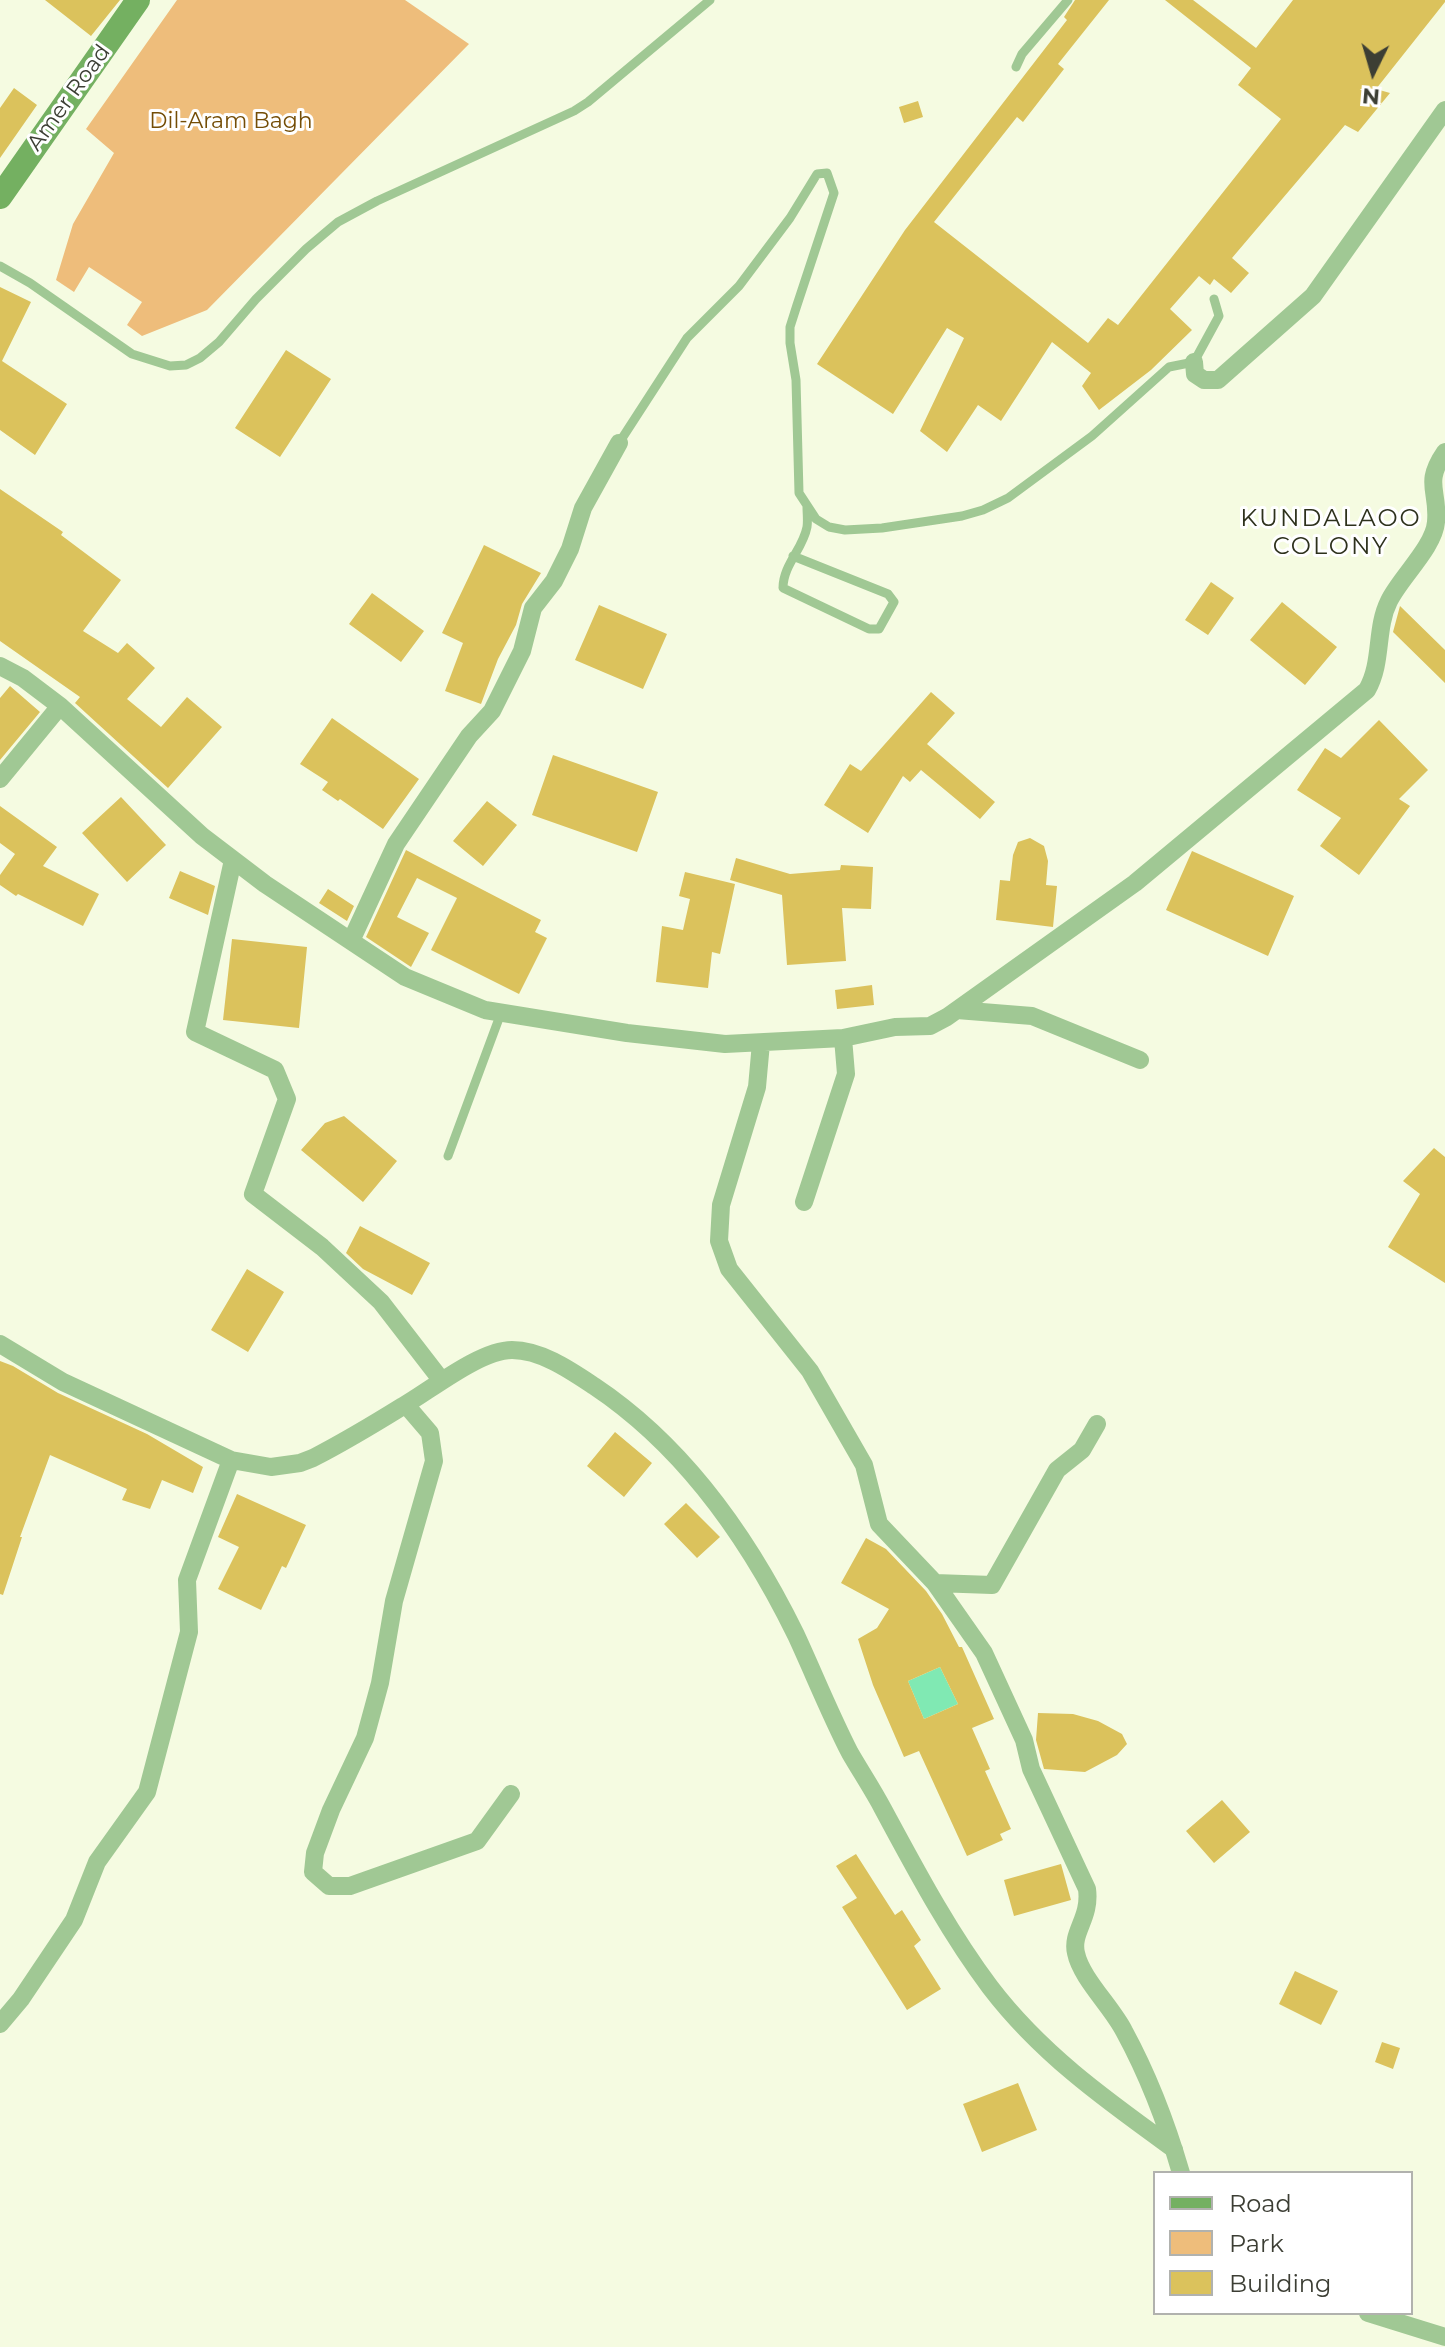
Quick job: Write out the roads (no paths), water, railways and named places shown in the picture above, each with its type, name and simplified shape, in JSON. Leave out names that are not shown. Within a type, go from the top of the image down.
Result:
[{"type":"main road","name":"Amer Road","points":[[0,197],[138,0]]},
{"type":"street","points":[[1194,362],[1195,374],[1204,380],[1218,380],[1313,296],[1445,110]]},
{"type":"street","points":[[351,941],[396,844],[469,736],[492,711],[522,651],[533,608],[554,581],[570,549],[583,508],[619,443]]},
{"type":"street","points":[[0,666],[23,678],[60,706],[202,836],[233,860],[405,977],[485,1010],[627,1033],[725,1044],[843,1038],[895,1027],[930,1026],[1135,883],[1367,690],[1374,679],[1388,602],[1432,535],[1436,522],[1432,477],[1445,452]]},
{"type":"street","points":[[0,779],[60,706]]},
{"type":"street","points":[[233,860],[195,1032],[275,1070],[287,1099],[253,1194],[322,1247],[381,1302],[442,1381]]},
{"type":"street","points":[[957,1010],[1032,1016],[1140,1060]]},
{"type":"street","points":[[804,1202],[846,1074],[843,1038]]},
{"type":"street","points":[[761,1043],[757,1087],[721,1205],[719,1241],[729,1269],[810,1371],[864,1465],[879,1524],[935,1583],[984,1653],[1024,1740],[1031,1769],[1084,1878],[1089,1904],[1077,1935],[1076,1955],[1124,2031],[1180,2171]]},
{"type":"street","points":[[0,1344],[63,1382],[231,1460],[271,1467],[300,1463],[336,1446],[442,1381],[490,1355],[506,1350],[522,1350],[548,1359],[580,1376],[668,1447],[701,1485],[753,1558],[796,1636],[851,1754],[933,1902],[988,1985],[1021,2025],[1056,2060],[1092,2091],[1174,2149]]},
{"type":"street","points":[[406,1405],[430,1433],[434,1461],[394,1601],[380,1683],[365,1738],[331,1810],[315,1853],[313,1872],[329,1886],[350,1886],[477,1841],[511,1794]]},
{"type":"street","points":[[935,1583],[992,1585],[1057,1470],[1082,1450],[1097,1424]]},
{"type":"street","points":[[0,2024],[21,1999],[74,1920],[97,1862],[147,1792],[189,1632],[187,1580],[231,1460]]},
{"type":"street","points":[[1374,2315],[1445,2337]]},
{"type":"lane","points":[[0,266],[30,283],[132,354],[170,366],[186,365],[219,342],[296,259],[338,222],[377,201],[574,111],[710,0]]},
{"type":"lane","points":[[1016,67],[1022,54],[1068,0]]},
{"type":"lane","points":[[619,443],[687,338],[739,286],[790,218],[817,174],[827,173],[834,193],[790,327],[790,343],[796,380],[799,493],[816,519],[829,527],[845,530],[899,526],[983,510],[1008,498],[1092,436],[1169,367],[1194,362],[1219,316],[1214,299]]},
{"type":"lane","points":[[793,556],[888,594],[894,602],[885,622],[879,629],[869,629],[783,588],[783,578],[793,556],[807,529],[807,507]]},
{"type":"lane","points":[[448,1156],[501,1013]]},
{"type":"district","name":"KUNDALAOO COLONY","points":[[1331,533]]},
{"type":"park label","name":"Dil-Aram Bagh","points":[[231,122]]}]
